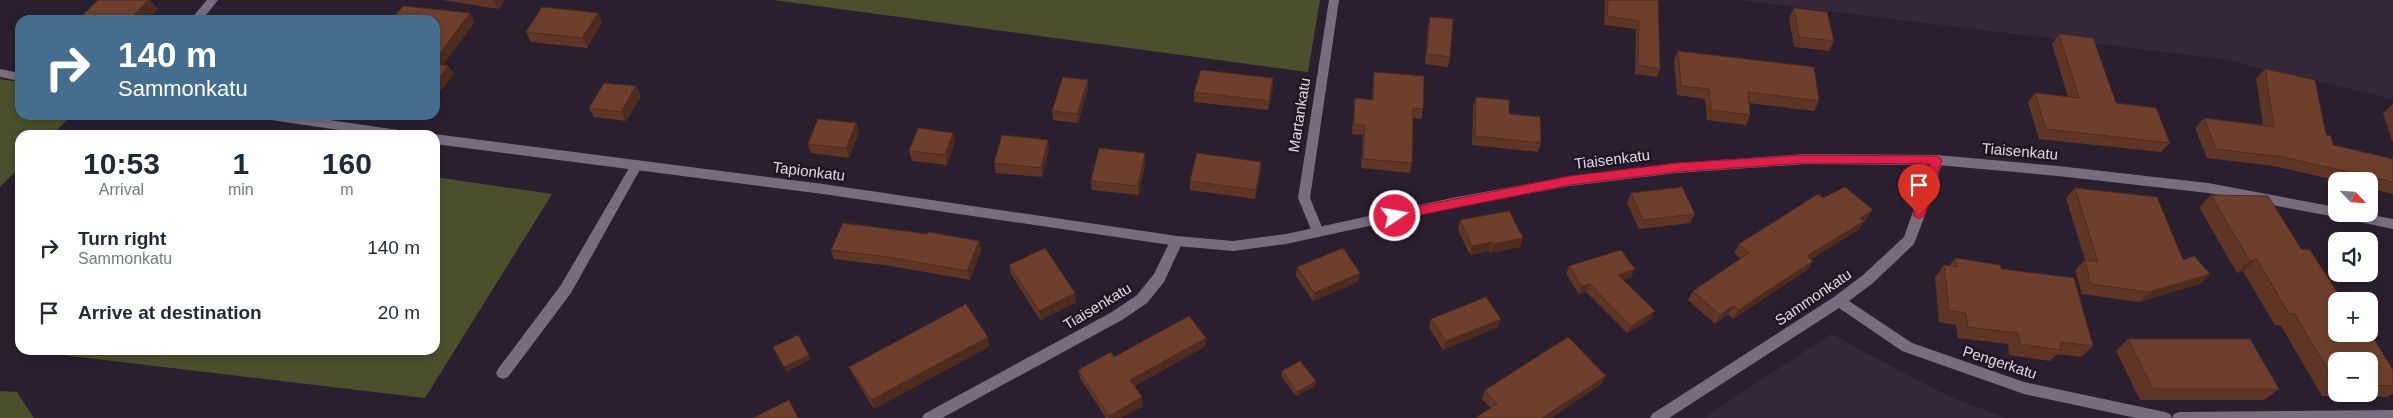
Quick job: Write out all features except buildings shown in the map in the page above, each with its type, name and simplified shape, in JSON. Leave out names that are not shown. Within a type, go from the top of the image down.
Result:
[{"type":"street","points":[[200,15],[213,0]]},
{"type":"street","name":"Martankatu","points":[[1318,232],[1304,198],[1334,0]]},
{"type":"street","points":[[0,73],[15,76]]},
{"type":"street","points":[[299,120],[370,130]]},
{"type":"street","name":"Tapionkatu","points":[[440,140],[824,189],[1177,241]]},
{"type":"street","name":"Tiaisenkatu","points":[[929,418],[1117,316],[1142,299],[1160,278],[1177,241],[1233,246],[1286,239],[1452,203],[1570,181],[1677,168],[1805,159],[1937,160],[2208,188],[2328,210]]},
{"type":"street","name":"Sammonkatu","points":[[1657,418],[1839,301],[1868,279],[1909,240],[1924,202],[1937,160]]},
{"type":"street","points":[[503,373],[566,289],[636,166]]},
{"type":"street","points":[[2378,221],[2393,224]]},
{"type":"street","name":"Pengerkatu","points":[[1839,301],[1907,347],[2024,388],[2165,418]]},
{"type":"street","points":[[2179,418],[2393,416]]},
{"type":"shaded area","points":[[1738,0],[2393,0],[2393,99],[2221,59]]},
{"type":"shaded area","points":[[1831,334],[1948,396],[2006,418],[1704,418]]},
{"type":"green space","points":[[773,0],[1320,0],[1308,72]]},
{"type":"green space","points":[[0,79],[15,81],[15,120],[67,120],[57,130],[15,130],[15,172],[0,187]]},
{"type":"green space","points":[[440,178],[552,194],[425,398],[62,355],[440,355]]},
{"type":"green space","points":[[0,391],[17,392],[34,418],[0,418]]},
{"type":"route","points":[[1395,216],[1452,203],[1570,181],[1677,168],[1805,159],[1937,160],[1919,215]]}]
